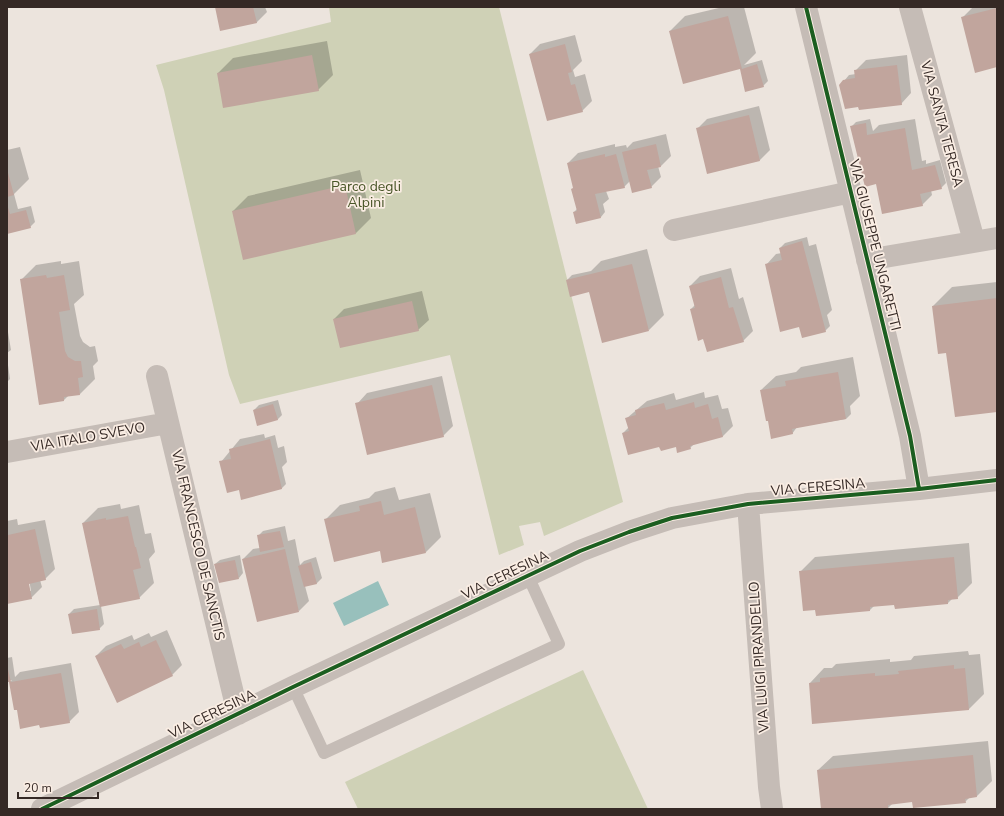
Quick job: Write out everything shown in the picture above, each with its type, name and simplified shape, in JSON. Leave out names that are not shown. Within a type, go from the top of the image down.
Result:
[{"type":"street","name":"VIA GIUSEPPE UNGARETTI","points":[[806,7],[910,436],[920,489]]},
{"type":"street","name":"VIA SANTA TERESA","points":[[910,7],[974,241]]},
{"type":"street","points":[[674,230],[851,192]]},
{"type":"street","name":"VIA GIUSEPPE UNGARETTI","points":[[867,260],[997,238]]},
{"type":"street","name":"VIA FRANCESCO DE SANCTIS","points":[[157,376],[238,714]]},
{"type":"street","name":"VIA ITALO SVEVO","points":[[7,452],[168,422]]},
{"type":"street","name":"VIA CERESINA","points":[[52,807],[293,687],[580,551],[629,532],[672,518],[748,504],[920,489],[997,480]]},
{"type":"street","name":"VIA LUIGI PIRANDELLO","points":[[748,504],[769,787],[772,809]]},
{"type":"lane","points":[[293,687],[324,753],[559,644],[528,576]]},
{"type":"green space","name":"Parco degli Alpini","points":[[329,7],[499,7],[623,502],[544,536],[540,522],[519,526],[524,545],[499,555],[450,355],[240,404],[229,375],[164,90],[156,65],[331,22]]},
{"type":"green space","points":[[583,670],[648,809],[358,809],[345,782]]},
{"type":"water","points":[[378,581],[389,605],[344,626],[333,603]]},
{"type":"building","points":[[215,7],[253,7],[257,23],[220,31]]},
{"type":"building","points":[[997,8],[997,67],[975,73],[961,17]]},
{"type":"building","points":[[728,16],[742,69],[757,64],[764,87],[745,92],[740,69],[683,84],[669,31]]},
{"type":"building","points":[[565,44],[572,72],[568,73],[571,85],[575,84],[583,112],[547,121],[529,54]]},
{"type":"building","points":[[312,55],[319,91],[223,108],[217,73]]},
{"type":"building","points":[[897,65],[902,105],[859,110],[858,107],[845,109],[839,85],[843,80],[855,78],[854,70]]},
{"type":"building","points":[[749,115],[760,161],[707,174],[696,128]]},
{"type":"building","points":[[866,123],[867,135],[905,128],[912,170],[935,165],[942,189],[920,194],[923,206],[882,214],[876,184],[865,187],[850,126]]},
{"type":"building","points":[[656,144],[661,167],[647,170],[652,188],[632,193],[622,152]]},
{"type":"building","points":[[605,154],[605,157],[616,154],[625,188],[595,194],[601,218],[576,224],[573,212],[577,211],[571,189],[573,188],[567,163]]},
{"type":"building","points":[[7,169],[14,195],[7,197]]},
{"type":"building","points":[[345,185],[356,234],[243,260],[232,211]]},
{"type":"building","points":[[7,204],[10,214],[26,210],[31,228],[7,234]]},
{"type":"building","points":[[802,241],[826,332],[802,338],[799,327],[780,332],[765,264],[782,260],[779,248]]},
{"type":"building","points":[[632,264],[649,331],[602,343],[589,292],[570,297],[566,280]]},
{"type":"building","points":[[46,275],[47,278],[64,275],[70,310],[59,312],[65,351],[68,357],[75,361],[81,361],[83,377],[78,378],[80,395],[64,397],[64,401],[39,405],[20,279]]},
{"type":"building","points":[[721,277],[729,308],[733,307],[744,342],[707,352],[703,339],[698,341],[690,309],[695,308],[689,286]]},
{"type":"building","points":[[997,298],[997,412],[955,417],[946,353],[938,354],[932,306]]},
{"type":"building","points":[[412,301],[419,331],[340,348],[333,319]]},
{"type":"building","points":[[838,372],[846,419],[792,429],[793,434],[771,439],[760,390],[786,386],[785,381]]},
{"type":"building","points":[[432,385],[444,437],[367,455],[355,403]]},
{"type":"building","points":[[694,402],[695,408],[708,404],[712,419],[718,417],[723,437],[690,446],[691,449],[677,453],[676,447],[661,451],[659,447],[628,455],[622,433],[629,431],[625,418],[636,415],[635,410],[664,403],[666,410]]},
{"type":"building","points":[[273,404],[278,420],[257,426],[253,410]]},
{"type":"building","points":[[270,439],[282,489],[241,500],[239,490],[227,493],[219,461],[231,459],[229,449]]},
{"type":"building","points":[[381,501],[384,515],[415,507],[426,553],[382,563],[380,551],[334,562],[324,519],[360,511],[359,506]]},
{"type":"building","points":[[128,516],[141,568],[133,570],[140,599],[100,607],[82,523],[106,518],[106,520]]},
{"type":"building","points":[[35,529],[46,580],[29,584],[32,599],[7,604],[7,531],[8,535]]},
{"type":"building","points":[[280,531],[284,547],[260,552],[257,535]]},
{"type":"building","points":[[285,549],[299,612],[257,622],[242,559]]},
{"type":"building","points":[[954,557],[958,599],[948,600],[948,604],[895,609],[894,605],[870,607],[870,611],[816,616],[815,610],[803,611],[799,571]]},
{"type":"building","points":[[235,560],[239,579],[219,583],[214,564]]},
{"type":"building","points":[[311,562],[317,584],[304,587],[298,566]]},
{"type":"building","points":[[97,609],[100,630],[72,634],[68,614]]},
{"type":"building","points":[[156,640],[173,676],[117,703],[95,656],[121,644],[124,649],[139,642],[141,647]]},
{"type":"building","points":[[7,665],[11,682],[61,673],[70,723],[40,728],[39,725],[20,729],[17,710],[14,710],[9,682],[7,682]]},
{"type":"building","points":[[954,665],[954,669],[965,668],[969,710],[812,724],[809,683],[820,682],[820,678],[875,673],[875,676],[899,674],[898,671]]},
{"type":"building","points":[[973,755],[977,797],[965,799],[966,803],[913,808],[912,802],[888,805],[888,809],[821,809],[817,770]]},
{"type":"cycle path","points":[[806,7],[910,436],[919,489]]},
{"type":"cycle path","points":[[42,809],[293,687],[580,551],[629,532],[672,518],[748,504],[919,489],[997,480]]}]
